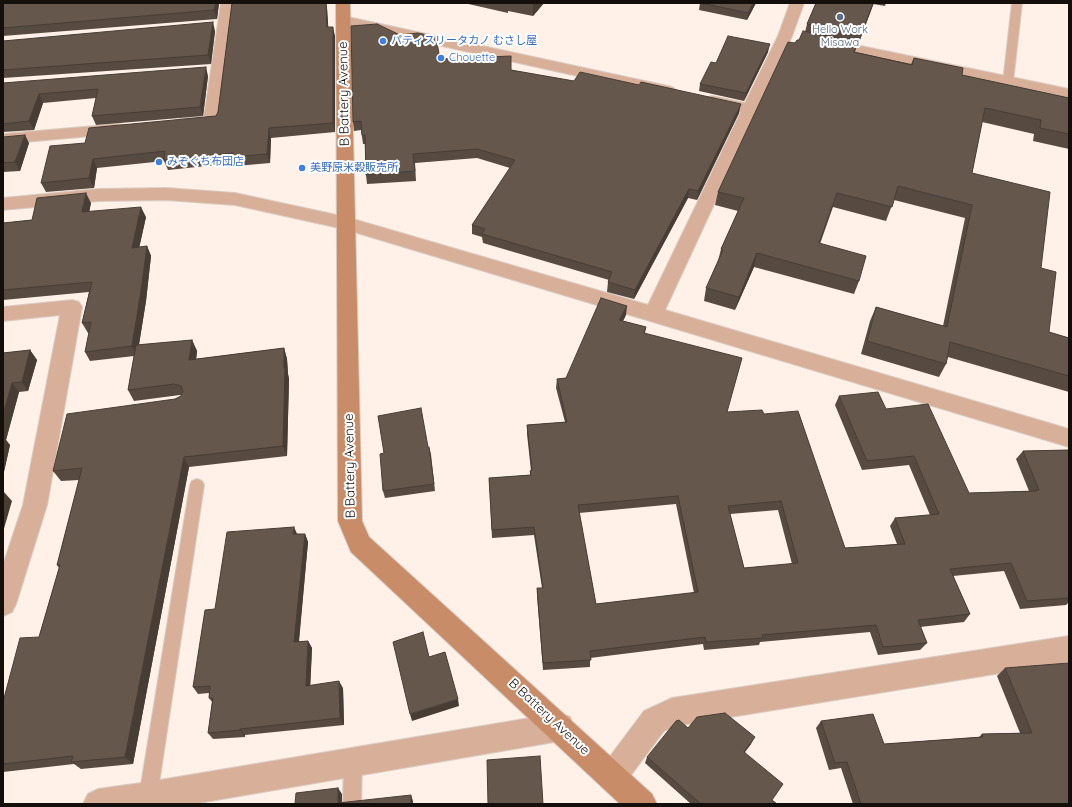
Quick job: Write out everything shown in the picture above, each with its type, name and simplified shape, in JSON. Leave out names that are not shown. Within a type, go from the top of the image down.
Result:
[{"type":"street","points":[[173,124],[212,121],[210,70],[218,24],[228,3]]},
{"type":"street","points":[[653,315],[750,109],[792,37],[797,3]]},
{"type":"street","points":[[343,12],[681,94]]},
{"type":"street","name":"B Battery Avenue","points":[[343,12],[350,521],[360,544],[642,804]]},
{"type":"street","points":[[816,42],[1069,94]]},
{"type":"street","points":[[696,98],[750,109]]},
{"type":"street","points":[[3,139],[135,128]]},
{"type":"street","points":[[3,204],[98,195],[166,194],[235,199],[346,223],[1069,438]]},
{"type":"street","points":[[3,314],[72,307],[58,419],[35,505],[3,604]]},
{"type":"street","points":[[612,777],[654,721],[672,712],[1069,649]]},
{"type":"street","points":[[98,804],[148,797],[560,727]]},
{"type":"lane","points":[[1008,82],[1017,3]]},
{"type":"lane","points":[[148,797],[197,485]]},
{"type":"lane","points":[[352,804],[353,761]]},
{"type":"building","points":[[3,3],[216,3],[214,10],[3,28]]},
{"type":"building","points":[[232,3],[326,3],[327,27],[333,27],[333,123],[269,128],[267,154],[233,157],[233,153],[164,160],[165,151],[93,159],[89,178],[41,183],[50,146],[85,143],[89,128],[216,116],[218,112]]},
{"type":"building","points":[[701,3],[753,3],[748,13]]},
{"type":"building","name":"Hello Work Misawa","points":[[816,3],[873,3],[861,35],[807,24]]},
{"type":"building","points":[[213,22],[208,55],[3,70],[3,41]]},
{"type":"building","points":[[377,24],[400,35],[418,33],[436,37],[440,59],[511,56],[511,70],[574,81],[580,72],[639,85],[641,82],[741,104],[698,191],[689,189],[635,290],[608,282],[612,272],[482,234],[485,229],[472,225],[515,160],[477,149],[413,154],[415,171],[366,175],[365,135],[362,135],[361,121],[353,122],[351,26]]},
{"type":"building","points":[[803,31],[858,42],[854,52],[912,65],[914,58],[963,68],[962,75],[1069,98],[1069,134],[1040,128],[1041,120],[985,108],[972,173],[1050,192],[1041,268],[1056,272],[1049,332],[1069,338],[1069,376],[950,342],[946,364],[867,341],[876,307],[947,327],[972,205],[898,186],[892,207],[837,193],[819,243],[866,256],[859,281],[757,253],[739,297],[706,288],[723,250],[721,249],[744,198],[718,192],[788,42],[795,43],[799,40]]},
{"type":"building","points":[[728,36],[770,44],[746,93],[700,84],[711,62],[716,63]]},
{"type":"building","points":[[206,67],[200,107],[92,116],[98,89],[39,94],[29,121],[3,124],[3,83]]},
{"type":"building","points":[[25,135],[15,162],[3,163],[3,137]]},
{"type":"building","points":[[86,193],[82,212],[141,207],[132,248],[147,246],[132,346],[85,352],[91,322],[82,323],[92,282],[3,290],[3,223],[32,220],[37,198]]},
{"type":"building","points":[[601,298],[627,306],[619,320],[646,327],[644,333],[742,358],[727,412],[762,410],[764,414],[798,411],[845,548],[905,544],[895,518],[939,514],[914,456],[867,461],[839,396],[878,392],[886,409],[928,404],[969,493],[1037,491],[1036,490],[1039,490],[1023,451],[1069,450],[1069,598],[1027,601],[1011,563],[950,569],[970,614],[918,620],[927,643],[883,647],[876,625],[762,635],[763,638],[706,642],[705,637],[590,651],[591,660],[543,663],[537,588],[543,588],[534,527],[492,530],[489,478],[531,475],[530,471],[532,470],[527,425],[567,422],[557,379],[566,378]],"holes":[[[678,496],[698,592],[596,604],[578,505]],[[781,501],[798,563],[744,568],[728,506]]]},
{"type":"building","points":[[192,340],[189,360],[284,348],[285,368],[283,446],[184,457],[125,757],[71,762],[73,756],[3,764],[3,702],[20,638],[39,637],[60,565],[57,565],[82,468],[53,471],[67,414],[175,399],[181,396],[183,391],[181,386],[174,384],[128,390],[136,345]]},
{"type":"building","points":[[30,350],[22,382],[12,383],[3,415],[3,353]]},
{"type":"building","points":[[421,408],[429,447],[434,484],[383,491],[380,454],[384,453],[378,416]]},
{"type":"building","points":[[294,527],[293,534],[305,534],[294,642],[308,641],[306,686],[339,681],[340,718],[208,733],[213,698],[209,698],[210,686],[193,687],[205,610],[215,609],[227,532]]},
{"type":"building","points":[[423,632],[429,657],[445,652],[458,699],[410,714],[393,642]]},
{"type":"building","points":[[1069,663],[1069,804],[861,804],[847,762],[835,763],[821,721],[873,714],[884,744],[983,737],[982,734],[1032,733],[1005,668]]},
{"type":"building","points":[[725,713],[755,737],[744,752],[783,784],[772,800],[777,804],[701,804],[647,757],[676,721],[679,720],[688,728],[697,717]]},
{"type":"building","points":[[540,756],[543,804],[488,804],[487,760]]},
{"type":"building","points":[[338,788],[338,803],[411,795],[411,804],[295,804],[296,793]]},
{"type":"place","name":"Hello Work Misawa","points":[[840,17]]},
{"type":"place","name":"パティスリータカノ むさし屋","points":[[383,41]]},
{"type":"place","name":"Chouette","points":[[441,58]]},
{"type":"place","name":"みぞぐち布団店","points":[[159,162]]},
{"type":"place","name":"美野原米穀販売所","points":[[302,168]]}]
